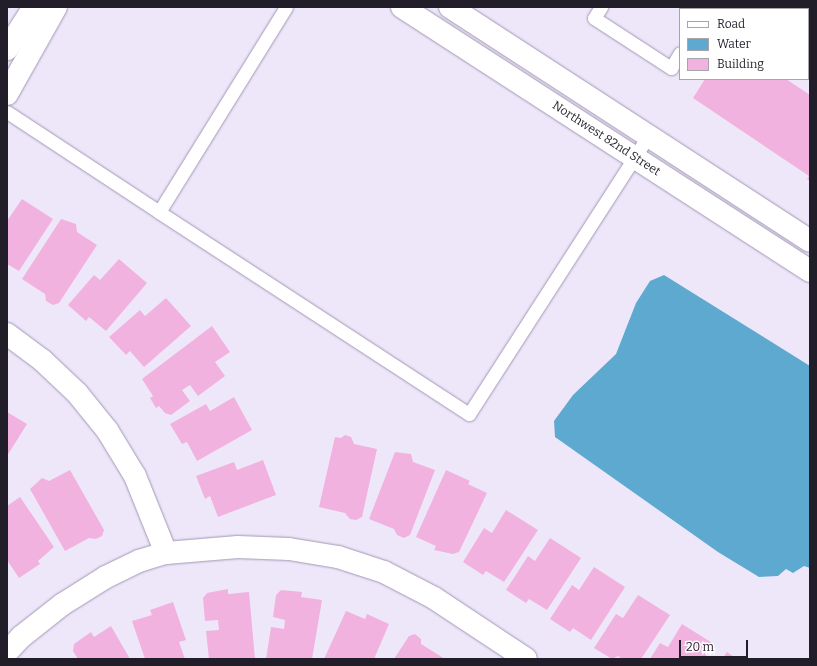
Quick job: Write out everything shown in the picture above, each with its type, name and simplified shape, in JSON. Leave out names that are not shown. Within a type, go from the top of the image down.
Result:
[{"type":"street","points":[[7,49],[34,7]]},
{"type":"street","points":[[7,94],[56,7]]},
{"type":"street","name":"Northwest 82nd Street","points":[[402,7],[810,271]]},
{"type":"street","points":[[450,7],[810,241]]},
{"type":"street","points":[[7,334],[42,360],[77,393],[107,430],[135,476],[166,553]]},
{"type":"street","points":[[7,652],[21,637],[63,604],[106,577],[139,561],[166,553],[238,547],[289,549],[338,557],[384,572],[434,598],[526,659]]},
{"type":"lane","points":[[159,212],[286,7]]},
{"type":"lane","points":[[601,7],[594,18],[670,68],[679,54]]},
{"type":"lane","points":[[7,112],[469,414],[648,136]]},
{"type":"water","points":[[664,275],[810,366],[810,568],[804,566],[793,573],[786,569],[778,576],[759,577],[718,552],[555,437],[554,421],[573,395],[616,354],[636,303],[650,281]]},
{"type":"building","points":[[797,7],[798,8],[749,8]]},
{"type":"building","points":[[704,80],[788,80],[810,95],[810,181],[807,179],[809,176],[693,98]]},
{"type":"building","points":[[22,199],[53,219],[19,271],[7,264],[7,221]]},
{"type":"building","points":[[61,219],[76,224],[77,232],[97,245],[59,303],[53,305],[46,301],[45,294],[22,279]]},
{"type":"building","points":[[119,259],[147,283],[106,331],[89,317],[86,321],[68,305],[94,275],[100,280]]},
{"type":"building","points":[[166,298],[191,326],[144,367],[130,351],[126,355],[109,337],[140,310],[145,316]]},
{"type":"building","points":[[212,326],[230,352],[215,362],[225,376],[198,396],[190,385],[182,390],[190,401],[171,415],[165,413],[159,406],[156,408],[150,398],[153,396],[142,379]]},
{"type":"building","points":[[234,397],[252,430],[197,461],[187,442],[182,444],[170,424],[206,404],[210,411]]},
{"type":"building","points":[[7,412],[27,424],[7,456]]},
{"type":"building","points":[[345,435],[351,437],[354,444],[377,449],[362,517],[356,520],[350,519],[345,513],[319,507],[335,437],[341,438]]},
{"type":"building","points":[[395,452],[411,454],[413,462],[435,470],[410,535],[404,538],[397,535],[394,529],[369,519]]},
{"type":"building","points":[[263,460],[276,495],[218,517],[210,496],[205,499],[196,476],[234,462],[237,470]]},
{"type":"building","points":[[70,470],[104,530],[102,536],[96,539],[89,538],[65,551],[30,489],[42,478],[49,481]]},
{"type":"building","points":[[446,470],[470,481],[468,484],[487,493],[459,552],[453,554],[434,550],[436,546],[416,537]]},
{"type":"building","points":[[20,497],[54,547],[38,561],[40,564],[19,578],[7,560],[7,506]]},
{"type":"building","points":[[506,510],[538,530],[504,582],[486,571],[483,575],[463,562],[484,528],[492,533]]},
{"type":"building","points":[[550,538],[581,558],[547,610],[529,599],[526,603],[506,590],[528,556],[535,561]]},
{"type":"building","points":[[594,567],[625,587],[591,640],[573,628],[570,632],[550,619],[572,585],[579,590]]},
{"type":"building","points":[[228,589],[228,594],[249,592],[255,659],[209,659],[206,631],[219,630],[218,620],[205,621],[203,598],[207,593]]},
{"type":"building","points":[[281,590],[302,592],[301,597],[322,600],[312,659],[266,659],[271,627],[284,629],[285,620],[273,617],[276,595]]},
{"type":"building","points":[[638,595],[670,615],[641,659],[622,659],[618,656],[612,659],[594,648],[616,614],[623,618]]},
{"type":"building","points":[[173,602],[186,640],[179,642],[185,659],[145,659],[132,621],[152,615],[150,610]]},
{"type":"building","points":[[346,611],[365,619],[367,614],[389,624],[374,659],[324,659]]},
{"type":"building","points":[[682,624],[714,644],[704,659],[650,659],[660,643],[668,647]]},
{"type":"building","points":[[111,626],[130,659],[78,659],[73,651],[74,644],[91,632],[94,637]]},
{"type":"building","points":[[415,634],[421,639],[421,644],[445,659],[394,659],[409,636]]},
{"type":"building","points":[[727,652],[737,659],[722,659]]}]
